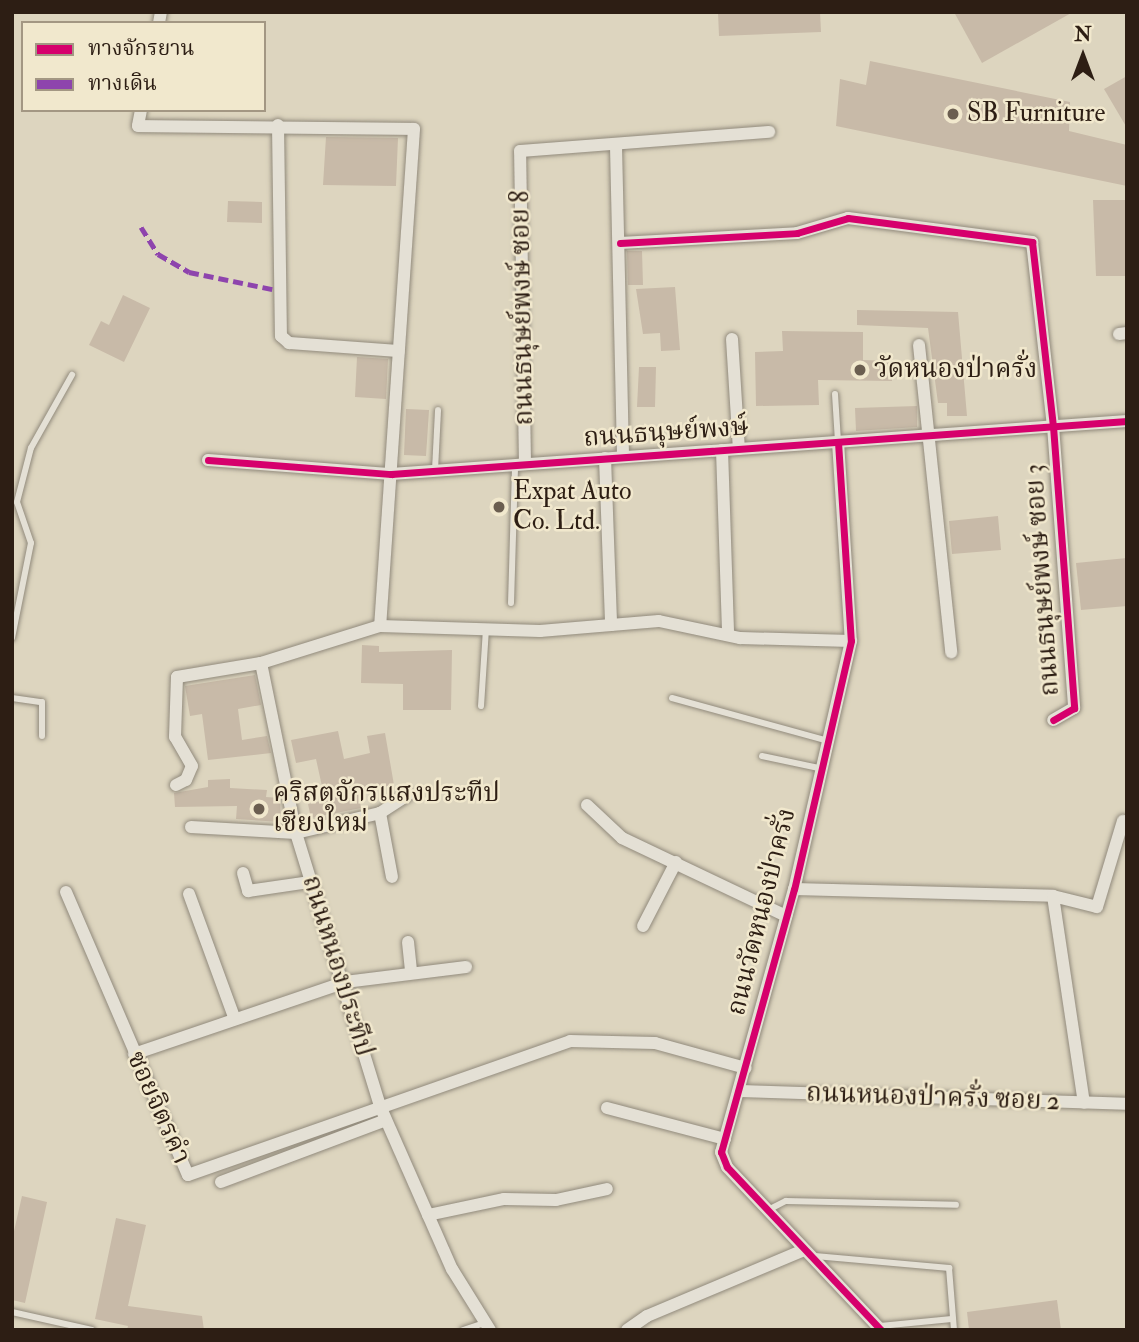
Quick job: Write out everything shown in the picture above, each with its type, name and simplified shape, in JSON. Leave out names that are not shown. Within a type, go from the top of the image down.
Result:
[{"type":"street","points":[[141,112],[138,126],[278,125],[414,129],[380,626]]},
{"type":"street","points":[[278,125],[281,335],[289,343],[398,351]]},
{"type":"street","points":[[623,457],[616,146],[769,132]]},
{"type":"street","name":"ถนนธนุษย์พงษ์ ซอย 8","points":[[520,464],[520,151],[616,146]]},
{"type":"street","points":[[620,243],[797,233],[848,218],[1032,242],[1053,426]]},
{"type":"street","points":[[732,339],[739,449]]},
{"type":"street","points":[[919,345],[926,435],[951,652]]},
{"type":"street","name":"ถนนธนุษย์พงษ์","points":[[208,460],[391,474],[1127,421]]},
{"type":"street","name":"ถนนธนุษย์พงษ์ ซอย 3","points":[[1053,426],[1074,708],[1053,720]]},
{"type":"street","name":"ถนนวัดหนองป่าครั่ง","points":[[838,442],[851,641],[825,740],[794,889],[721,1152],[727,1167],[875,1327]]},
{"type":"street","points":[[722,450],[728,635]]},
{"type":"street","points":[[605,458],[611,625]]},
{"type":"street","points":[[176,785],[186,780],[192,766],[175,737],[176,679],[261,663],[380,626],[486,629],[685,623],[728,635],[851,641]]},
{"type":"street","name":"ถนนหนองประทีป","points":[[261,663],[296,834],[345,982],[380,1106],[452,1269],[488,1326]]},
{"type":"street","points":[[191,827],[296,834],[380,813],[408,795]]},
{"type":"street","points":[[587,806],[622,838],[786,916]]},
{"type":"street","points":[[380,813],[392,877]]},
{"type":"street","points":[[794,889],[1053,896],[1082,907],[1103,903],[1123,821]]},
{"type":"street","points":[[643,926],[676,862]]},
{"type":"street","points":[[243,873],[248,891],[310,882]]},
{"type":"street","name":"ซอยจิตรคำ","points":[[66,892],[188,1175],[380,1106]]},
{"type":"street","points":[[189,894],[234,1017]]},
{"type":"street","points":[[1053,896],[1084,1103]]},
{"type":"street","points":[[408,942],[411,973]]},
{"type":"street","points":[[134,1054],[234,1017],[345,982],[466,967]]},
{"type":"street","points":[[380,1106],[570,1041],[655,1043],[746,1068]]},
{"type":"street","name":"ถนนหนองป่าครั่ง ซอย 2","points":[[739,1091],[1127,1104]]},
{"type":"street","points":[[607,1108],[725,1139]]},
{"type":"street","points":[[221,1182],[386,1120]]},
{"type":"street","points":[[428,1215],[504,1199],[556,1200],[607,1189]]},
{"type":"street","points":[[627,1330],[646,1316],[807,1253]]},
{"type":"lane","points":[[12,638],[31,543],[18,502],[31,448],[72,375]]},
{"type":"lane","points":[[835,394],[838,442]]},
{"type":"lane","points":[[435,470],[438,410]]},
{"type":"lane","points":[[511,603],[520,464]]},
{"type":"lane","points":[[481,706],[486,629]]},
{"type":"lane","points":[[12,698],[41,702],[41,736]]},
{"type":"lane","points":[[672,698],[825,740]]},
{"type":"lane","points":[[762,756],[819,768]]},
{"type":"lane","points":[[767,1210],[786,1201],[956,1205]]},
{"type":"lane","points":[[807,1253],[949,1268],[954,1330]]},
{"type":"lane","points":[[12,1312],[92,1330]]},
{"type":"lane","points":[[875,1327],[952,1319]]},
{"type":"lane","points":[[52,1330],[54,1321]]},
{"type":"lane","points":[[463,1330],[488,1326]]},
{"type":"building","points":[[718,12],[820,12],[821,32],[719,36]]},
{"type":"building","points":[[954,12],[1073,12],[982,63]]},
{"type":"building","name":"SB Furniture","points":[[870,61],[1070,102],[1069,131],[1127,145],[1127,186],[836,126],[840,79],[866,85]]},
{"type":"building","points":[[1127,76],[1127,128],[1104,89]]},
{"type":"building","points":[[326,137],[398,138],[396,186],[323,185]]},
{"type":"building","points":[[1093,200],[1127,200],[1127,276],[1096,276]]},
{"type":"building","points":[[228,201],[262,202],[262,223],[227,222]]},
{"type":"building","points":[[627,251],[642,251],[643,285],[628,285]]},
{"type":"building","points":[[675,287],[680,350],[661,351],[660,333],[643,334],[636,289]]},
{"type":"building","points":[[123,295],[150,308],[124,362],[89,345],[101,321],[109,325]]},
{"type":"building","points":[[857,310],[958,312],[967,416],[947,416],[947,403],[938,403],[928,328],[857,325]]},
{"type":"building","points":[[782,331],[863,332],[863,360],[892,361],[892,381],[818,380],[819,405],[756,406],[755,352],[783,351]]},
{"type":"building","points":[[357,357],[388,359],[386,399],[355,397]]},
{"type":"building","points":[[639,367],[656,367],[655,407],[637,407]]},
{"type":"building","points":[[917,406],[917,427],[856,431],[855,408]]},
{"type":"building","points":[[406,409],[429,410],[426,456],[404,455]]},
{"type":"building","points":[[998,516],[1001,550],[952,554],[949,521]]},
{"type":"building","points":[[1127,558],[1127,606],[1081,610],[1076,563]]},
{"type":"building","points":[[362,645],[379,646],[379,652],[452,650],[451,710],[403,710],[403,684],[361,683]]},
{"type":"building","points":[[255,675],[261,705],[238,709],[242,740],[267,736],[271,753],[208,760],[202,714],[190,716],[185,686]]},
{"type":"building","points":[[338,731],[344,759],[370,753],[367,736],[385,733],[394,785],[358,791],[361,808],[311,818],[308,804],[325,800],[316,759],[296,763],[291,740]]},
{"type":"building","points":[[230,779],[230,788],[267,790],[266,797],[280,798],[281,822],[236,819],[237,806],[175,807],[174,793],[208,787],[208,780]]},
{"type":"building","points":[[22,1196],[47,1202],[25,1303],[12,1300],[12,1240]]},
{"type":"building","points":[[116,1218],[146,1225],[128,1306],[202,1316],[204,1330],[127,1330],[128,1326],[95,1319]]},
{"type":"building","points":[[1057,1300],[1061,1330],[969,1330],[967,1312]]},
{"type":"marked path","points":[[141,227],[158,254],[189,272],[277,290]]},
{"type":"cycle path","points":[[620,243],[797,233],[848,218],[1032,242],[1053,426],[1074,708],[1053,720]]},
{"type":"cycle path","points":[[208,460],[391,474],[1127,421]]},
{"type":"cycle path","points":[[838,442],[851,641],[794,889],[721,1152],[727,1167],[881,1330]]},
{"type":"place","name":"SB Furniture","points":[[953,114]]},
{"type":"place","name":"วัดหนองป่าครั่ง","points":[[860,370]]},
{"type":"place","name":"Expat Auto Co. Ltd.","points":[[499,507]]},
{"type":"place","name":"คริสตจักรแสงประทีป เชียงใหม่","points":[[259,809]]}]
